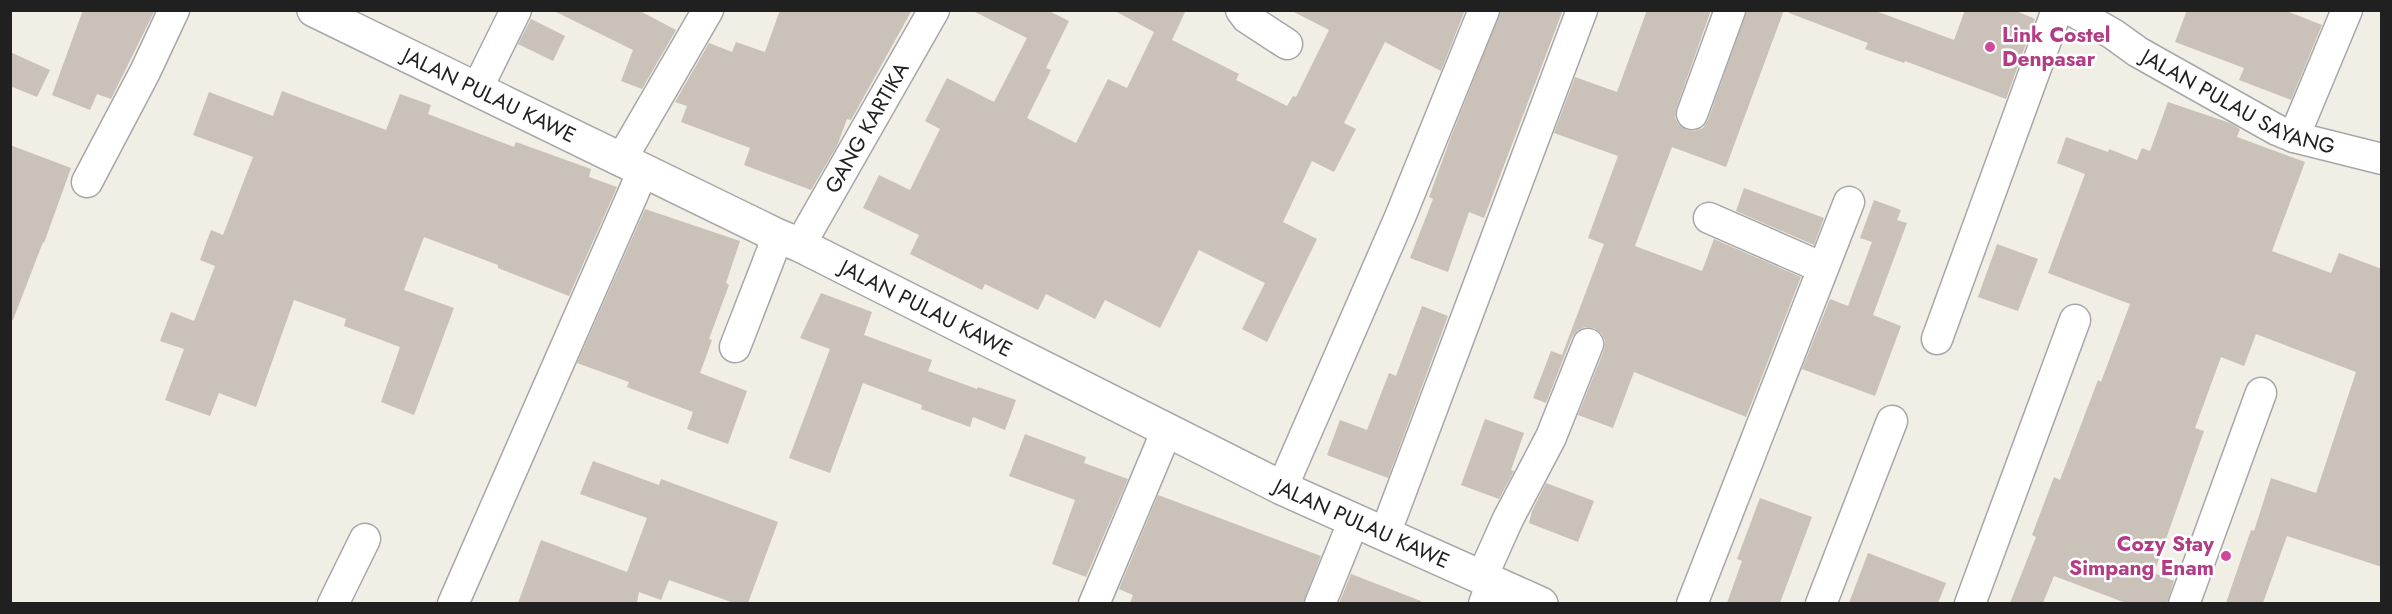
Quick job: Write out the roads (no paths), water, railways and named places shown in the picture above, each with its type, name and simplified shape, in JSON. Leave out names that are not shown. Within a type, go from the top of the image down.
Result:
[{"type":"street","points":[[87,182],[146,72],[174,10]]},
{"type":"street","name":"JALAN PULAU KAWE","points":[[314,10],[349,18],[477,89],[789,240],[1282,489],[1385,534],[1486,587],[1541,603]]},
{"type":"street","points":[[477,89],[516,10]]},
{"type":"street","points":[[453,603],[632,165],[708,10]]},
{"type":"street","name":"GANG KARTIKA","points":[[735,347],[789,240],[934,10]]},
{"type":"street","points":[[1240,10],[1247,18],[1287,44]]},
{"type":"street","points":[[1282,489],[1400,217],[1484,10]]},
{"type":"street","points":[[1385,534],[1582,10]]},
{"type":"street","points":[[1692,114],[1730,10]]},
{"type":"street","points":[[1937,339],[2057,10]]},
{"type":"street","name":"JALAN PULAU SAYANG","points":[[2071,10],[2118,22],[2138,52],[2277,130],[2295,137],[2382,159]]},
{"type":"street","points":[[2295,137],[2347,10]]},
{"type":"street","points":[[1692,603],[1849,202]]},
{"type":"street","points":[[1709,218],[1823,268]]},
{"type":"street","points":[[1970,603],[2075,321]]},
{"type":"street","points":[[1486,587],[1508,519],[1551,437],[1588,344]]},
{"type":"street","points":[[2184,603],[2261,393]]},
{"type":"street","points":[[1821,603],[1892,421]]},
{"type":"street","points":[[1094,603],[1167,430]]},
{"type":"street","points":[[1320,603],[1354,520]]},
{"type":"street","points":[[333,603],[365,539]]},
{"type":"place","name":"Link Costel Denpasar","points":[[1990,47]]},
{"type":"place","name":"Cozy Stay Simpang Enam","points":[[2226,556]]}]
